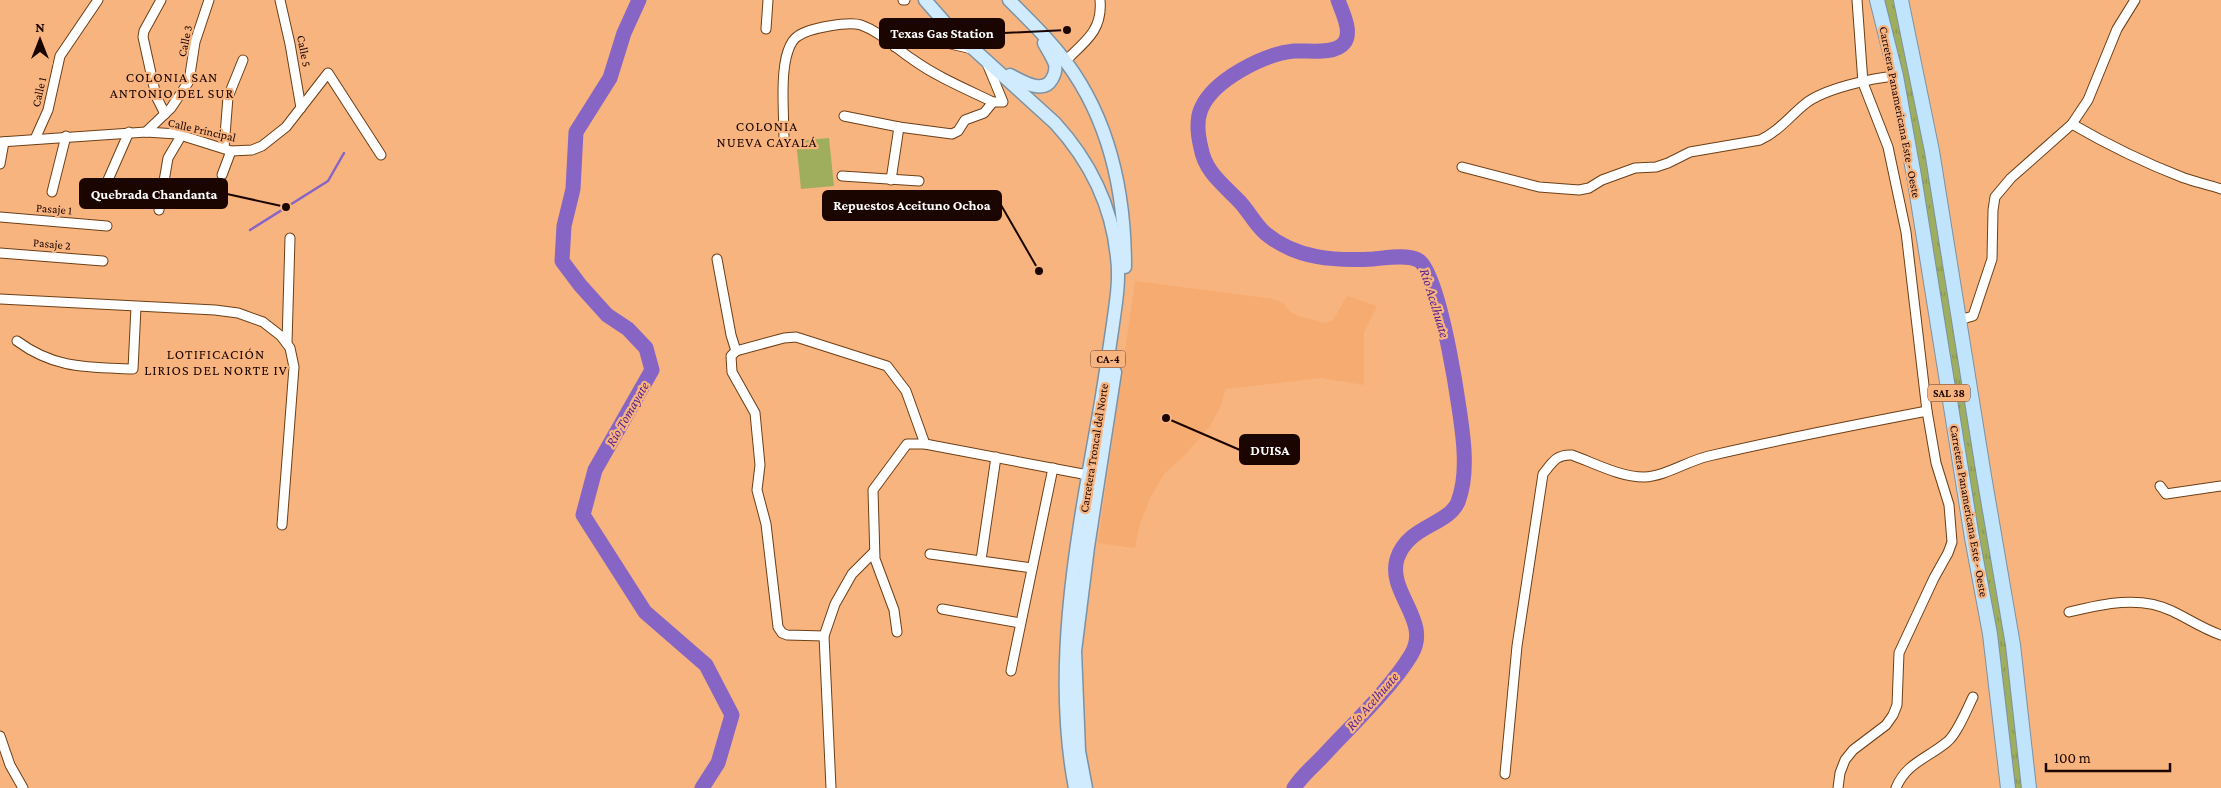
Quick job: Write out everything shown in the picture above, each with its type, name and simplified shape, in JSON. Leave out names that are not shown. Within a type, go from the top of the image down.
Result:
[{"type":"highway","name":"Carretera Panamericana Este - Oeste","points":[[1878,0],[1896,76],[1914,176],[1972,538],[1990,634],[2008,788]]},
{"type":"highway","name":"Carretera Panamericana Este - Oeste","points":[[1901,0],[1932,151],[2013,645],[2029,788]]},
{"type":"main road","name":"Carretera Troncal del Norte","points":[[925,0],[973,49],[1055,122],[1075,146],[1099,188],[1115,243],[1118,288],[1105,382],[1088,475],[1066,652],[1065,714],[1068,753],[1074,788]]},
{"type":"main road","name":"Carretera Troncal del Norte","points":[[1009,0],[1034,25],[1065,61],[1085,91],[1113,161],[1123,209],[1125,252],[1124,300],[1088,547],[1075,651],[1079,751],[1086,788]]},
{"type":"main road","points":[[990,64],[1032,86],[1044,86],[1051,81],[1055,74],[1055,64],[1034,25]]},
{"type":"street","name":"Calle 1","points":[[35,139],[48,110],[60,56],[98,0]]},
{"type":"street","points":[[162,0],[144,31],[143,37],[156,96],[165,114]]},
{"type":"street","name":"Calle 3","points":[[146,132],[171,108],[190,81],[195,42],[209,0]]},
{"type":"street","name":"Calle 5","points":[[280,0],[301,108]]},
{"type":"street","points":[[766,29],[768,0]]},
{"type":"street","points":[[1065,61],[1094,32],[1100,19],[1100,0]]},
{"type":"street","points":[[1838,788],[1840,773],[1845,760],[1854,750],[1886,725],[1893,714],[1897,705],[1899,653],[1952,542],[1949,505],[1936,463],[1927,411],[1906,232],[1888,147],[1864,83],[1857,0]]},
{"type":"street","points":[[1959,320],[1973,316],[1992,259],[1995,197],[2011,178],[2072,124],[2088,100],[2117,29],[2135,0]]},
{"type":"street","points":[[934,40],[940,38],[943,34],[942,18]]},
{"type":"street","points":[[784,139],[784,67],[787,52],[797,36],[804,32],[854,23],[863,26],[938,75],[993,102],[1003,102],[990,64]]},
{"type":"street","points":[[895,47],[911,38],[934,40],[973,49]]},
{"type":"street","points":[[222,175],[228,150],[228,97],[243,60]]},
{"type":"street","name":"Calle Principal","points":[[2,142],[66,136],[146,132],[181,136],[228,150],[252,150],[262,146],[286,127],[328,73],[381,155]]},
{"type":"street","points":[[1462,167],[1539,187],[1570,190],[1589,188],[1621,172],[1635,168],[1656,167],[1690,152],[1760,140],[1769,136],[1806,103],[1822,93],[1896,76]]},
{"type":"street","points":[[844,116],[899,127],[952,134],[958,131],[966,120],[984,113],[993,102]]},
{"type":"street","points":[[2072,124],[2114,148],[2186,178],[2221,189]]},
{"type":"street","points":[[891,180],[899,127]]},
{"type":"street","points":[[104,190],[129,132]]},
{"type":"street","points":[[52,192],[66,136]]},
{"type":"street","points":[[159,210],[168,158],[181,136]]},
{"type":"street","points":[[0,164],[2,142]]},
{"type":"street","points":[[842,176],[919,181]]},
{"type":"street","name":"Pasaje 1","points":[[0,217],[107,226]]},
{"type":"street","points":[[282,525],[294,367],[287,343],[290,238]]},
{"type":"street","name":"Pasaje 2","points":[[0,253],[102,261]]},
{"type":"street","points":[[717,259],[731,335],[736,351]]},
{"type":"street","points":[[0,299],[215,310],[238,313],[263,322],[287,343]]},
{"type":"street","points":[[17,340],[34,353],[62,364],[133,369],[136,307]]},
{"type":"street","points":[[824,636],[787,635],[778,627],[766,524],[757,490],[760,465],[755,413],[732,372],[731,356],[736,351],[784,338],[796,337],[887,366],[906,391],[925,444]]},
{"type":"street","points":[[1505,774],[1517,646],[1542,474],[1553,461],[1562,455],[1572,455],[1631,476],[1646,477],[1691,461],[1795,436],[1927,411]]},
{"type":"street","points":[[897,632],[894,610],[875,559],[873,490],[907,444],[925,444],[1088,475]]},
{"type":"street","points":[[981,560],[996,457]]},
{"type":"street","points":[[1011,671],[1052,468]]},
{"type":"street","points":[[2160,486],[2166,494],[2221,486]]},
{"type":"street","points":[[830,788],[824,636],[835,604],[852,574],[874,552]]},
{"type":"street","points":[[930,554],[1032,568]]},
{"type":"street","points":[[2069,612],[2103,604],[2151,604],[2171,610],[2205,630],[2221,635]]},
{"type":"street","points":[[942,609],[1020,623]]},
{"type":"street","points":[[1896,788],[1899,779],[1909,766],[1949,741],[1973,697]]},
{"type":"street","points":[[0,736],[2,751],[23,788]]},
{"type":"shaded area","points":[[1135,281],[1273,299],[1284,304],[1289,311],[1298,316],[1326,323],[1333,320],[1347,296],[1377,306],[1364,333],[1364,385],[1321,378],[1226,389],[1219,410],[1210,426],[1185,455],[1164,474],[1150,498],[1139,527],[1135,548],[1098,543]]},
{"type":"green space","points":[[1882,0],[1895,0],[1922,121],[2005,618],[2024,788],[2012,788]]},
{"type":"green space","points":[[829,138],[834,186],[801,189],[796,141]]},
{"type":"waterway","name":"Río Tomayate","points":[[639,0],[624,33],[610,78],[576,132],[573,189],[564,226],[562,261],[580,285],[607,315],[628,329],[646,348],[652,370],[595,470],[583,515],[645,612],[706,665],[732,715],[718,763],[702,788]]},
{"type":"waterway","name":"Río Acelhuate","points":[[1294,788],[1382,693],[1403,668],[1411,655],[1416,643],[1416,630],[1398,584],[1397,559],[1402,548],[1410,539],[1453,510],[1460,496],[1464,470],[1463,435],[1455,381],[1442,317],[1426,270],[1418,260],[1402,257],[1359,260],[1330,259],[1303,253],[1277,242],[1261,229],[1240,202],[1216,178],[1203,157],[1198,123],[1199,114],[1207,98],[1216,88],[1241,70],[1268,57],[1294,51],[1328,51],[1340,47],[1346,38],[1347,28],[1338,0]]},
{"type":"waterway","points":[[250,230],[328,181],[344,153]]},
{"type":"place","name":"Texas Gas Station","points":[[1067,30]]},
{"type":"place","name":"Quebrada Chandanta","points":[[286,207]]},
{"type":"place","name":"Repuestos Aceituno Ochoa","points":[[1039,271]]},
{"type":"place","name":"DUISA","points":[[1166,418]]},
{"type":"district","name":"COLONIA SAN ANTONIO DEL SUR","points":[[172,86]]},
{"type":"district","name":"COLONIA NUEVA CAYALÁ","points":[[767,134]]},
{"type":"district","name":"LOTIFICACIÓN LIRIOS DEL NORTE IV","points":[[216,362]]}]
